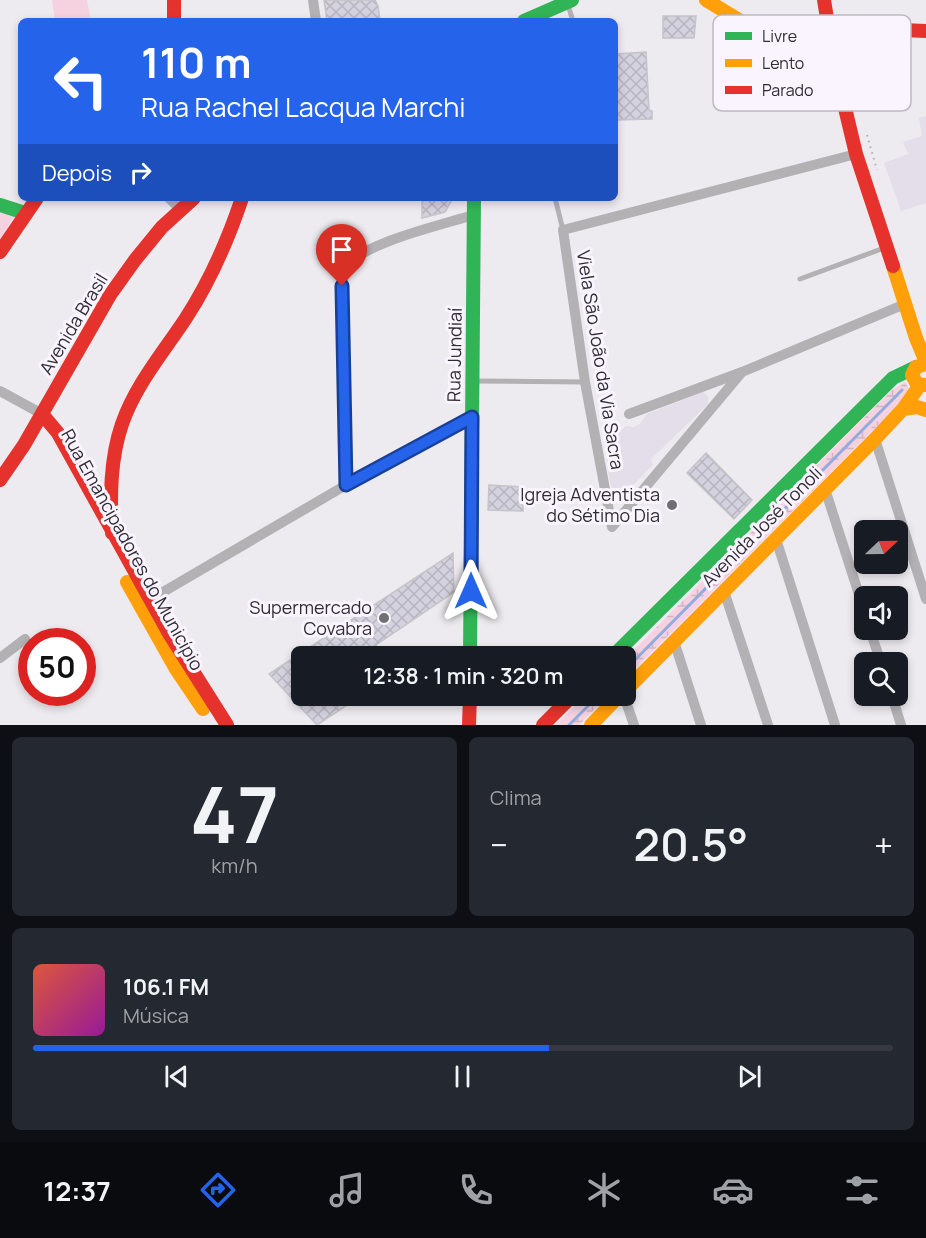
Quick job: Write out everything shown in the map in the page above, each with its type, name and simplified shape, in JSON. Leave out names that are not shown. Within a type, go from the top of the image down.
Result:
[{"type":"main road","points":[[174,0],[174,18]]},
{"type":"main road","points":[[706,0],[731,15]]},
{"type":"main road","points":[[824,0],[827,15]]},
{"type":"main road","points":[[531,18],[569,1]]},
{"type":"main road","points":[[911,30],[926,31]]},
{"type":"main road","points":[[846,111],[856,154],[923,364],[912,372],[913,379],[924,388]]},
{"type":"main road","points":[[0,252],[35,201]]},
{"type":"main road","name":"Avenida Brasil","points":[[0,480],[8,464],[40,419],[99,311],[155,233],[190,201]]},
{"type":"main road","name":"Rua Emancipadores do Município","points":[[112,533],[112,470],[122,424],[141,382],[195,303],[235,221],[241,201]]},
{"type":"main road","name":"Rua Jundiaí","points":[[470,646],[474,201]]},
{"type":"main road","points":[[0,205],[25,213]]},
{"type":"main road","name":"Avenida José Tonoli","points":[[623,646],[894,378],[923,364]]},
{"type":"main road","name":"Avenida José Tonoli","points":[[636,680],[924,388]]},
{"type":"main road","points":[[903,409],[917,407],[926,410]]},
{"type":"main road","name":"Rua Emancipadores do Município","points":[[40,419],[58,433],[112,533],[176,669],[214,725]]},
{"type":"main road","name":"Rua Emancipadores do Município","points":[[40,419],[145,603],[227,725]]},
{"type":"main road","points":[[469,725],[470,706]]},
{"type":"main road","points":[[543,725],[562,706]]},
{"type":"main road","points":[[591,725],[609,706]]},
{"type":"street","points":[[313,0],[316,18]]},
{"type":"street","points":[[563,230],[856,154]]},
{"type":"street","points":[[173,201],[180,209]]},
{"type":"street","points":[[346,485],[341,298],[344,275],[356,256],[380,244],[473,215]]},
{"type":"street","name":"Viela São João da Via Sacra","points":[[563,230],[585,382],[612,527],[742,372]]},
{"type":"street","points":[[629,414],[742,372],[905,304]]},
{"type":"street","points":[[0,391],[40,419]]},
{"type":"street","points":[[145,603],[346,485],[472,417]]},
{"type":"street","points":[[875,439],[926,599]]},
{"type":"street","points":[[825,489],[856,586]]},
{"type":"street","points":[[776,539],[835,725]]},
{"type":"street","points":[[724,591],[768,725]]},
{"type":"street","points":[[674,641],[701,725]]},
{"type":"street","points":[[0,658],[18,644]]},
{"type":"street","points":[[627,706],[634,725]]},
{"type":"street","points":[[894,706],[901,725]]},
{"type":"lane","points":[[569,1],[572,18]]},
{"type":"lane","name":"Viela São João da Via Sacra","points":[[556,201],[563,230]]},
{"type":"lane","points":[[800,279],[886,248]]},
{"type":"lane","points":[[473,381],[585,382]]},
{"type":"shaded area","points":[[926,116],[926,203],[901,211],[884,163],[908,154],[903,142],[922,136],[919,118]]},
{"type":"shaded area","points":[[703,392],[708,397],[708,404],[651,459],[653,465],[618,500],[610,483],[604,441],[611,440],[626,426],[633,427],[640,424],[647,414]]},
{"type":"green space","points":[[52,0],[87,0],[90,18],[55,18]]},
{"type":"green space","points":[[0,211],[15,215],[0,239]]},
{"type":"green space","points":[[905,382],[909,389],[894,409],[636,668],[636,648],[893,389]]},
{"type":"green space","points":[[575,706],[598,706],[579,725],[555,725]]},
{"type":"building","points":[[324,0],[375,0],[380,18],[327,18]]},
{"type":"building","points":[[663,16],[696,16],[694,38],[663,38]]},
{"type":"building","points":[[646,52],[649,110],[652,111],[652,119],[618,120],[618,54]]},
{"type":"building","points":[[422,201],[451,201],[445,212],[422,218]]},
{"type":"building","points":[[706,453],[752,500],[734,519],[687,473]]},
{"type":"building","points":[[489,485],[523,487],[523,511],[488,510]]},
{"type":"building","name":"Supermercado Covabra","points":[[453,553],[454,592],[377,646],[312,646]]},
{"type":"building","name":"Supermercado Covabra","points":[[291,660],[291,697],[269,674]]},
{"type":"building","name":"Supermercado Covabra","points":[[299,706],[346,706],[317,725]]},
{"type":"waterway","points":[[636,659],[902,390]]},
{"type":"waterway","points":[[569,725],[588,706]]},
{"type":"traffic: fast","points":[[531,18],[572,0]]},
{"type":"traffic: fast","points":[[470,646],[474,201]]},
{"type":"traffic: fast","points":[[0,205],[25,213]]},
{"type":"traffic: fast","points":[[623,646],[893,378],[916,367]]},
{"type":"traffic: slow","points":[[706,0],[731,15]]},
{"type":"traffic: slow","points":[[893,266],[926,362]]},
{"type":"traffic: slow","points":[[926,364],[916,367],[912,375],[917,384],[926,385]]},
{"type":"traffic: slow","points":[[636,680],[875,439],[903,409],[920,385]]},
{"type":"traffic: slow","points":[[903,409],[917,407],[926,410]]},
{"type":"traffic: slow","points":[[127,582],[176,669],[203,709]]},
{"type":"traffic: slow","points":[[591,725],[609,706]]},
{"type":"traffic: jam","points":[[174,0],[174,18]]},
{"type":"traffic: jam","points":[[824,0],[826,15]]},
{"type":"traffic: jam","points":[[911,30],[926,31]]},
{"type":"traffic: jam","points":[[846,111],[856,154],[893,266]]},
{"type":"traffic: jam","points":[[0,252],[35,201]]},
{"type":"traffic: jam","points":[[0,480],[24,445],[110,295],[162,227],[191,201]]},
{"type":"traffic: jam","points":[[112,533],[112,478],[115,451],[122,424],[142,382],[186,318],[211,275],[241,201]]},
{"type":"traffic: jam","points":[[42,414],[58,433],[170,635],[227,725]]},
{"type":"traffic: jam","points":[[469,725],[470,706]]},
{"type":"traffic: jam","points":[[543,725],[562,706]]},
{"type":"place","name":"Igreja Adventista do Sétimo Dia","points":[[672,505]]},
{"type":"place","name":"Supermercado Covabra","points":[[384,618]]},
{"type":"route","points":[[342,286],[346,485],[472,417],[471,591]]}]
